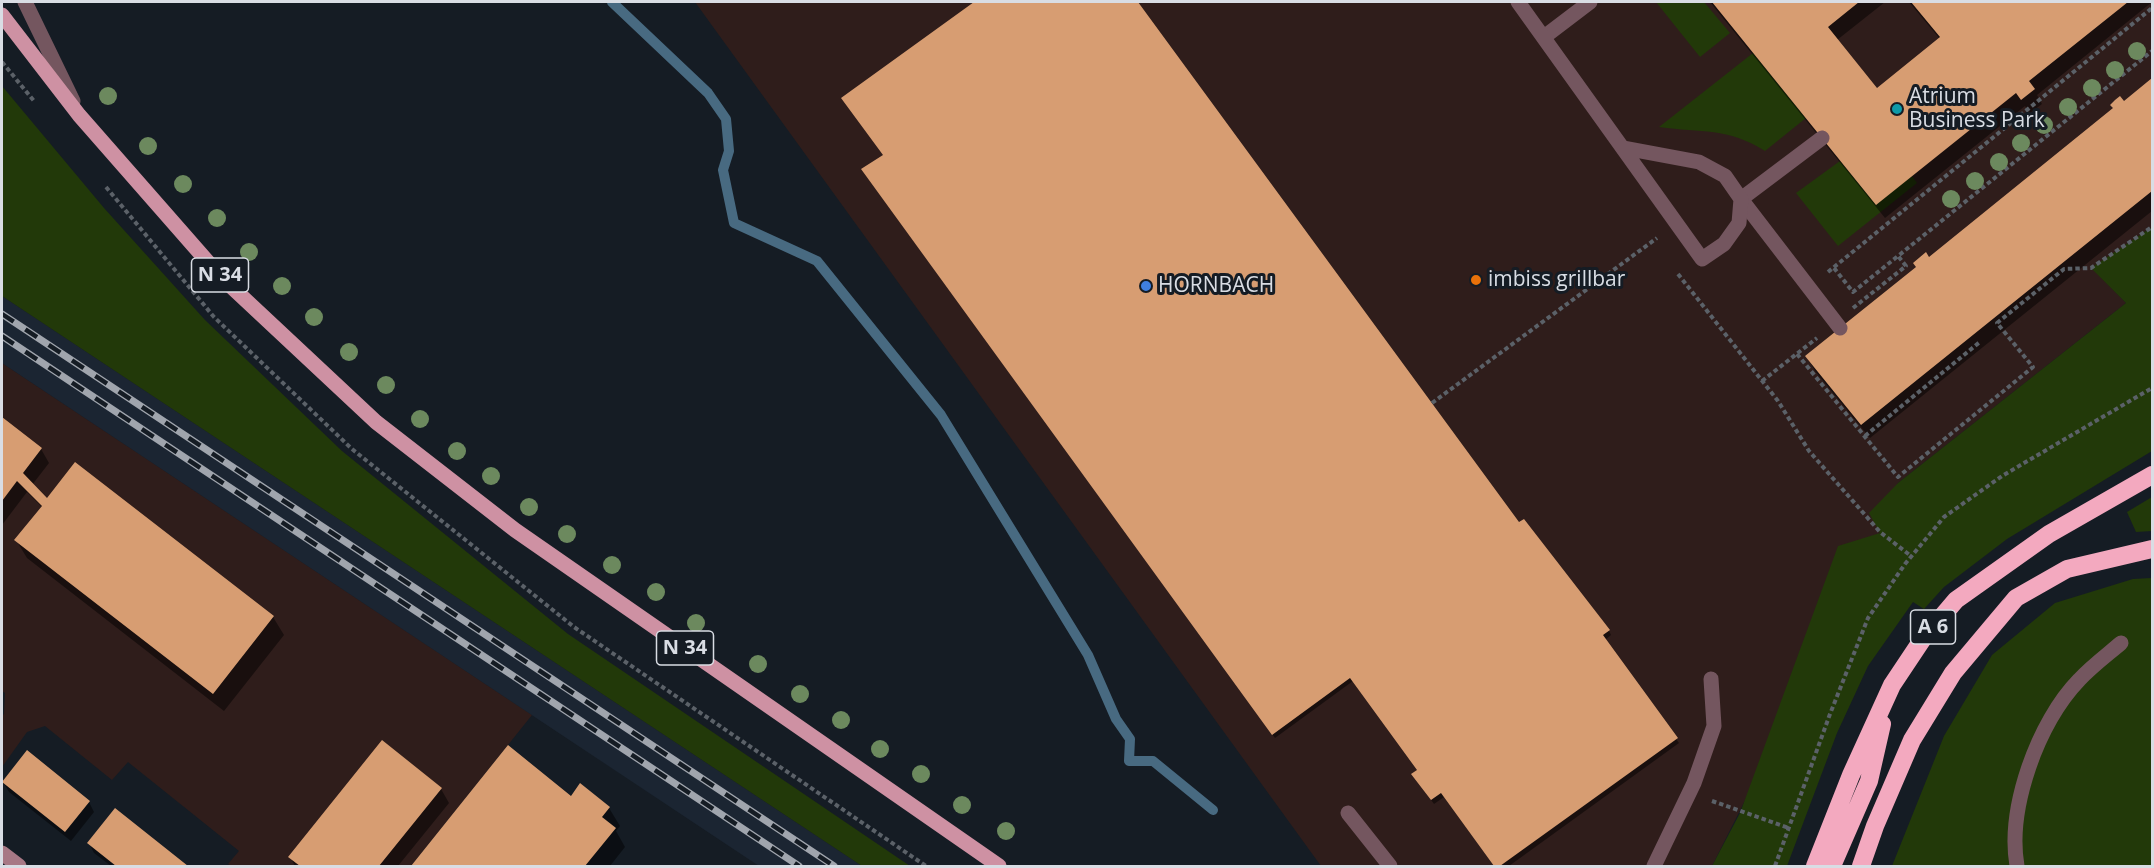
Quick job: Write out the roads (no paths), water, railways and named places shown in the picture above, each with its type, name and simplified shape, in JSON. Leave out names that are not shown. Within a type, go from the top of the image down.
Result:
[{"type":"highway","name":"A 6","points":[[1815,867],[1851,775],[1892,685],[1922,640],[1956,600],[2049,534],[2152,475]]},
{"type":"highway","name":"A 6","points":[[1861,867],[1875,826],[1912,740],[1953,672],[2016,598],[2067,569],[2152,549]]},
{"type":"highway","name":"A 6","points":[[1832,867],[1869,781],[1892,685]]},
{"type":"main road","name":"N 34","points":[[2,15],[79,115],[221,277],[376,422],[515,530],[999,867]]},
{"type":"main road","points":[[2,853],[19,867]]},
{"type":"street","points":[[25,2],[79,115]]},
{"type":"street","points":[[1518,2],[1702,259],[1724,244],[1739,223],[1741,199],[1822,138]]},
{"type":"street","points":[[1544,37],[1590,2]]},
{"type":"street","points":[[1624,148],[1699,162],[1725,176],[1840,328]]},
{"type":"street","points":[[2017,867],[2014,846],[2017,808],[2048,723],[2078,680],[2121,643]]},
{"type":"street","points":[[1654,867],[1689,793],[1714,726],[1711,679]]},
{"type":"street","points":[[1348,813],[1390,867]]},
{"type":"waterway","points":[[612,2],[708,93],[726,119],[729,151],[723,170],[734,223],[817,261],[941,415],[1088,655],[1116,719],[1130,739],[1129,761],[1153,761],[1213,810]]},
{"type":"railway","points":[[2,314],[834,866]]},
{"type":"railway","points":[[2,336],[799,866]]},
{"type":"place","name":"Atrium Business Park","points":[[1897,109]]},
{"type":"place","name":"imbiss grillbar","points":[[1476,280]]},
{"type":"place","name":"HORNBACH","points":[[1146,286]]}]
